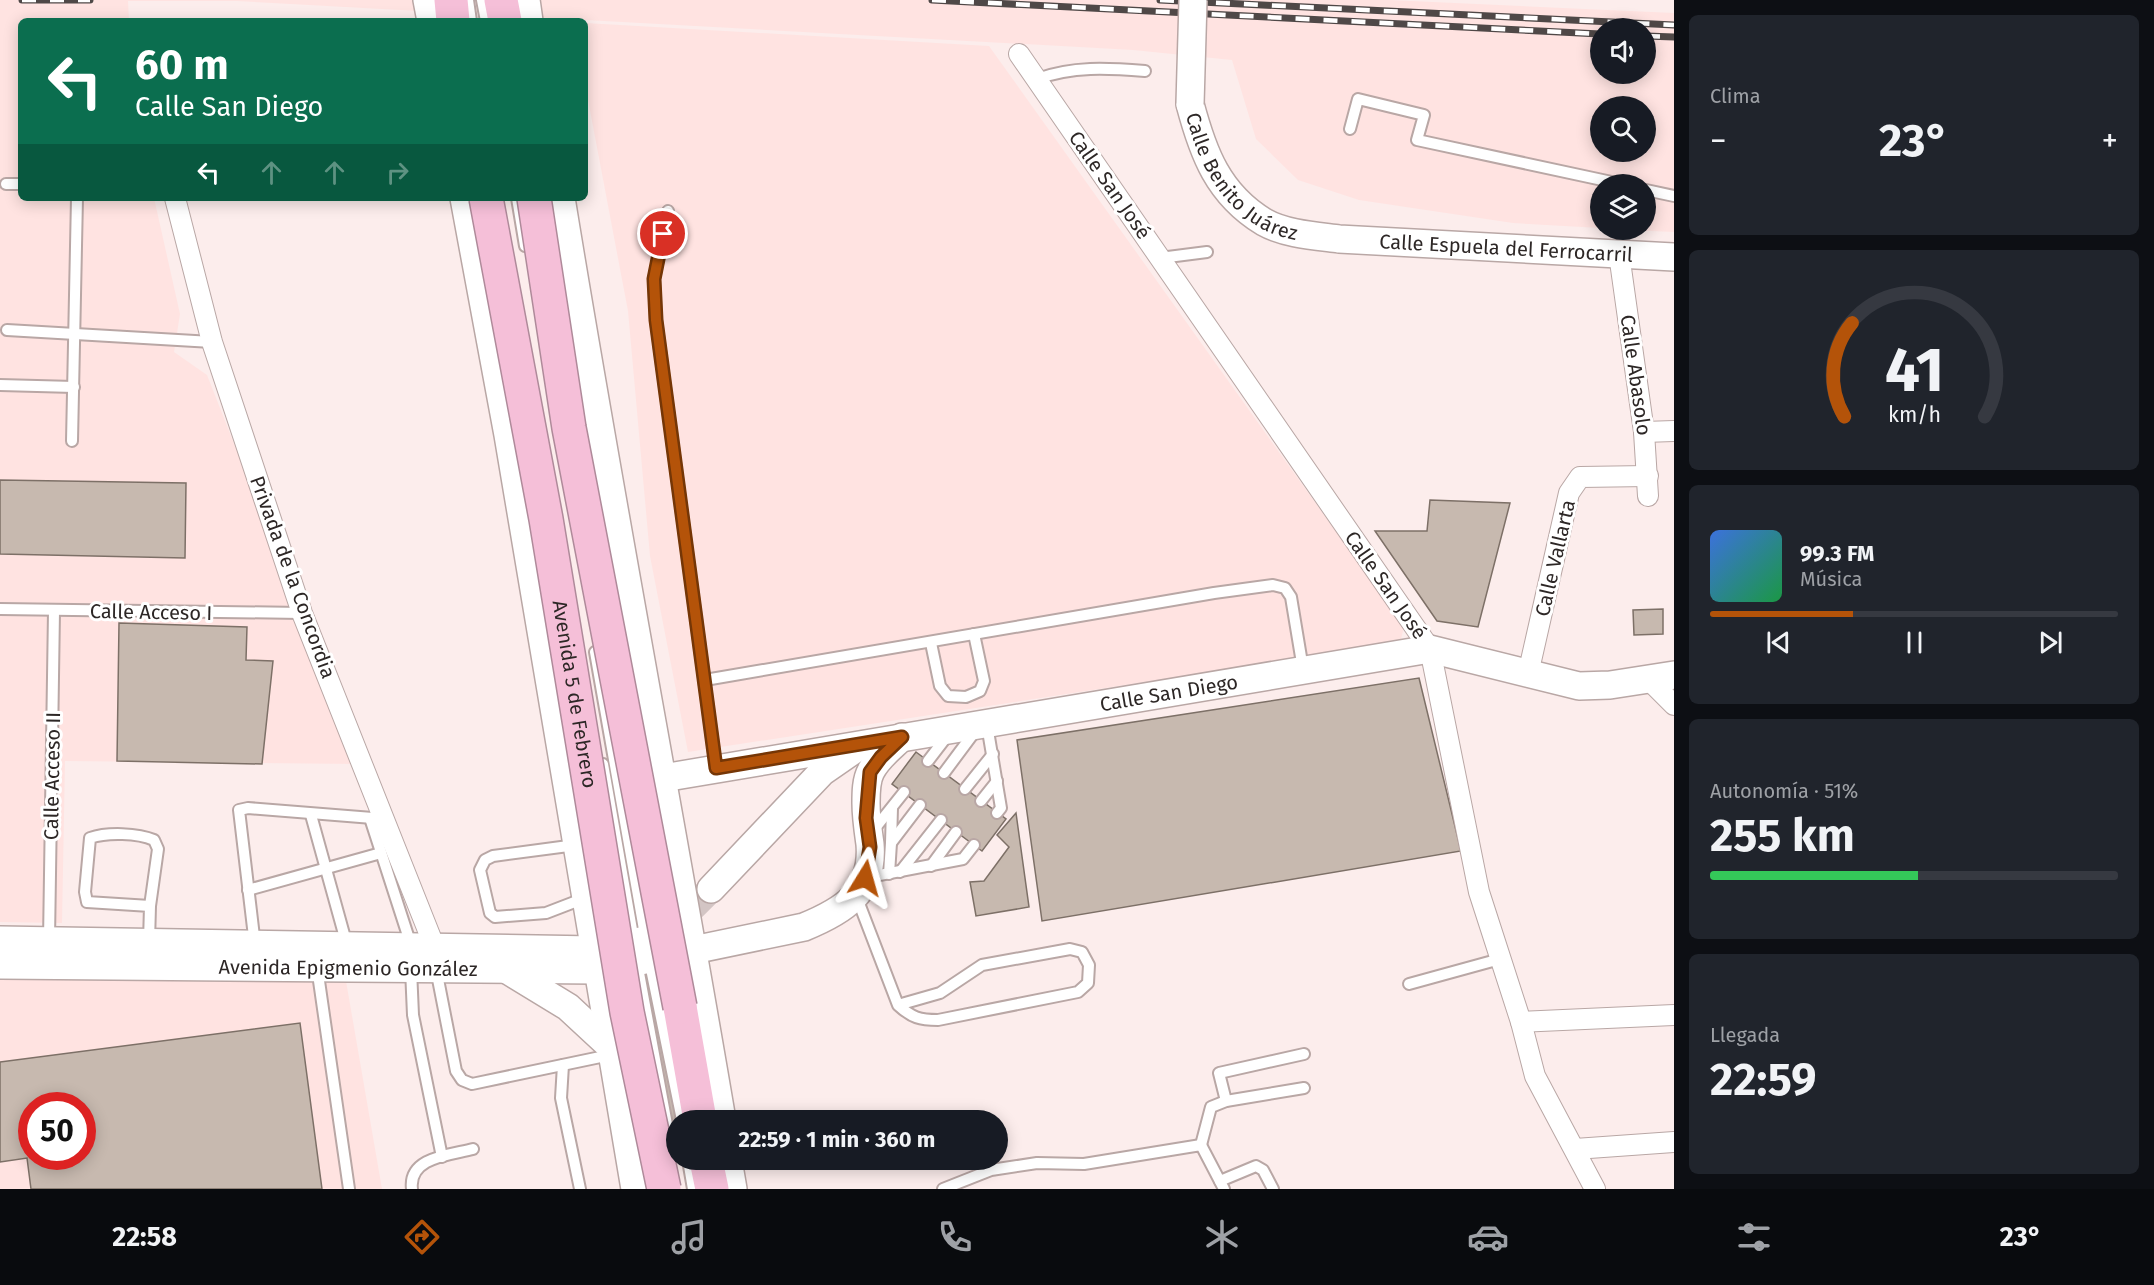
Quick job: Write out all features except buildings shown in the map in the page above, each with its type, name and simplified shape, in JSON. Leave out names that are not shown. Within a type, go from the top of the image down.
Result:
[{"type":"highway","name":"Avenida 5 de Febrero","points":[[487,201],[546,519],[627,1012],[664,1189]]},
{"type":"highway","name":"Avenida 5 de Febrero","points":[[534,201],[569,428],[698,1110]]},
{"type":"highway","points":[[708,1170],[712,1189]]},
{"type":"main road","points":[[427,0],[430,18]]},
{"type":"main road","points":[[526,0],[529,18]]},
{"type":"main road","name":"Calle Benito Juárez","points":[[1193,0],[1190,104],[1199,138],[1212,170],[1237,199],[1264,222],[1301,234],[1340,239]]},
{"type":"main road","name":"Avenida 5 de Febrero","points":[[465,201],[510,446],[635,1189]]},
{"type":"main road","points":[[561,201],[610,501],[629,644],[656,813]]},
{"type":"main road","name":"Calle Espuela del Ferrocarril","points":[[1340,239],[1674,257]]},
{"type":"main road","points":[[610,501],[663,777],[720,1110]]},
{"type":"main road","name":"Calle San Diego","points":[[663,777],[1430,649],[1579,686],[1661,678]]},
{"type":"main road","points":[[878,880],[870,847],[880,840],[866,799],[870,772],[881,757],[902,737]]},
{"type":"main road","points":[[711,890],[822,772],[864,743]]},
{"type":"main road","name":"Avenida Epigmenio González","points":[[0,940],[50,953],[317,967],[423,958],[596,960],[691,941],[741,940],[804,927],[836,914],[878,880]]},
{"type":"main road","name":"Avenida Epigmenio González","points":[[0,964],[50,953],[149,942],[348,947],[423,958],[508,963],[565,960]]},
{"type":"main road","points":[[50,953],[508,963],[568,1007],[610,1050]]},
{"type":"main road","points":[[639,1136],[648,1189]]},
{"type":"main road","points":[[730,1170],[733,1189]]},
{"type":"street","name":"Calle San José","points":[[1019,54],[1430,649],[1479,892],[1521,1022],[1535,1076],[1595,1189]]},
{"type":"street","name":"Privada de la Concordia","points":[[176,201],[212,342],[302,613],[378,818],[423,958]]},
{"type":"street","name":"Calle Abasolo","points":[[1619,254],[1644,432],[1648,496]]},
{"type":"street","points":[[1644,432],[1674,431]]},
{"type":"street","name":"Calle Vallarta","points":[[1528,674],[1569,493],[1575,482],[1581,477],[1648,476]]},
{"type":"street","points":[[1661,678],[1674,705]]},
{"type":"street","points":[[1521,1022],[1674,1015]]},
{"type":"street","points":[[1575,1149],[1674,1142]]},
{"type":"lane","points":[[461,13],[468,0]]},
{"type":"lane","points":[[482,0],[494,14]]},
{"type":"lane","points":[[1037,80],[1062,70],[1099,67],[1145,71]]},
{"type":"lane","points":[[1350,129],[1358,99],[1424,115],[1417,140],[1590,177]]},
{"type":"lane","points":[[6,184],[18,184]]},
{"type":"lane","points":[[1656,192],[1674,196]]},
{"type":"lane","points":[[72,441],[76,201]]},
{"type":"lane","points":[[518,201],[527,257]]},
{"type":"lane","points":[[668,211],[654,279],[656,320],[716,768]]},
{"type":"lane","points":[[1160,258],[1207,252]]},
{"type":"lane","points":[[7,330],[212,342]]},
{"type":"lane","points":[[0,385],[74,387]]},
{"type":"lane","points":[[705,680],[931,643],[1214,592],[1273,585],[1285,588],[1291,597],[1303,670]]},
{"type":"lane","name":"Calle Acceso I","points":[[0,609],[302,613]]},
{"type":"lane","name":"Calle Acceso II","points":[[50,953],[54,611]]},
{"type":"lane","points":[[931,643],[940,686],[948,696],[966,697],[980,691],[984,681],[974,634]]},
{"type":"lane","points":[[594,646],[666,1110]]},
{"type":"lane","points":[[582,647],[641,951],[680,1110]]},
{"type":"lane","points":[[984,723],[993,754],[1001,808],[997,813]]},
{"type":"lane","points":[[944,773],[984,723]]},
{"type":"lane","points":[[928,761],[953,728]]},
{"type":"lane","points":[[965,789],[993,754]]},
{"type":"lane","points":[[981,801],[997,781]]},
{"type":"lane","points":[[880,840],[892,807],[904,792]]},
{"type":"lane","points":[[880,840],[920,805]]},
{"type":"lane","points":[[880,840],[892,807]]},
{"type":"lane","points":[[255,945],[239,810],[248,808],[311,815],[378,818],[381,853],[423,958],[456,1071],[462,1080],[472,1084],[563,1065],[610,1050]]},
{"type":"lane","points":[[311,815],[348,947]]},
{"type":"lane","points":[[878,880],[941,820]]},
{"type":"lane","points":[[931,866],[957,832]]},
{"type":"lane","points":[[149,942],[150,906],[158,849],[154,840],[146,836],[99,835],[90,838],[85,892],[87,902],[150,906]]},
{"type":"lane","points":[[577,845],[493,856],[485,860],[480,870],[490,913],[495,917],[546,914],[586,898]]},
{"type":"lane","points":[[878,880],[963,859],[974,845]]},
{"type":"lane","points":[[248,890],[327,870],[381,853]]},
{"type":"lane","points":[[878,880],[898,1005],[910,1017],[938,1020],[1078,992],[1088,983],[1089,965],[1082,952],[1070,948],[982,965],[940,993],[898,1005]]},
{"type":"lane","points":[[423,958],[413,1016],[442,1157]]},
{"type":"lane","points":[[1409,984],[1500,959]]},
{"type":"lane","points":[[317,967],[349,1189]]},
{"type":"lane","points":[[1226,1101],[1219,1073],[1304,1054]]},
{"type":"lane","points":[[563,1065],[561,1098],[580,1189]]},
{"type":"lane","points":[[1274,1189],[1263,1170],[1256,1166],[1222,1185],[1202,1145],[1208,1112],[1211,1107],[1226,1101],[1304,1088]]},
{"type":"lane","points":[[943,1189],[991,1170],[1036,1163],[1084,1164],[1202,1145]]},
{"type":"lane","points":[[412,1189],[411,1181],[417,1168],[424,1162],[473,1149]]},
{"type":"lane","points":[[690,1170],[693,1189]]},
{"type":"shaded area","points":[[0,0],[1389,0],[1674,13],[1674,232],[1656,231],[1656,174],[1590,174],[1590,227],[1513,223],[1359,200],[1298,180],[1256,139],[1232,60],[1133,50],[588,20],[588,18],[548,18],[237,1],[128,1],[129,18],[18,18],[18,201],[155,201],[180,314],[174,352],[207,375],[360,764],[65,761],[62,923],[0,922]]},
{"type":"shaded area","points":[[588,23],[989,46],[1404,627],[1400,643],[688,752],[650,556],[628,311],[588,100]]},
{"type":"shaded area","points":[[0,976],[346,981],[382,1189],[0,1189]]},
{"type":"tunnel","points":[[641,1022],[649,974],[674,926],[711,889]]},
{"type":"railway","points":[[22,0],[90,0]]},
{"type":"railway","points":[[932,0],[1590,33]]},
{"type":"railway","points":[[1160,0],[1674,25]]},
{"type":"railway","points":[[1656,36],[1674,37]]},
{"type":"route","points":[[663,234],[654,279],[656,320],[716,768],[902,737],[881,757],[870,772],[866,818],[870,847],[865,878]]}]
